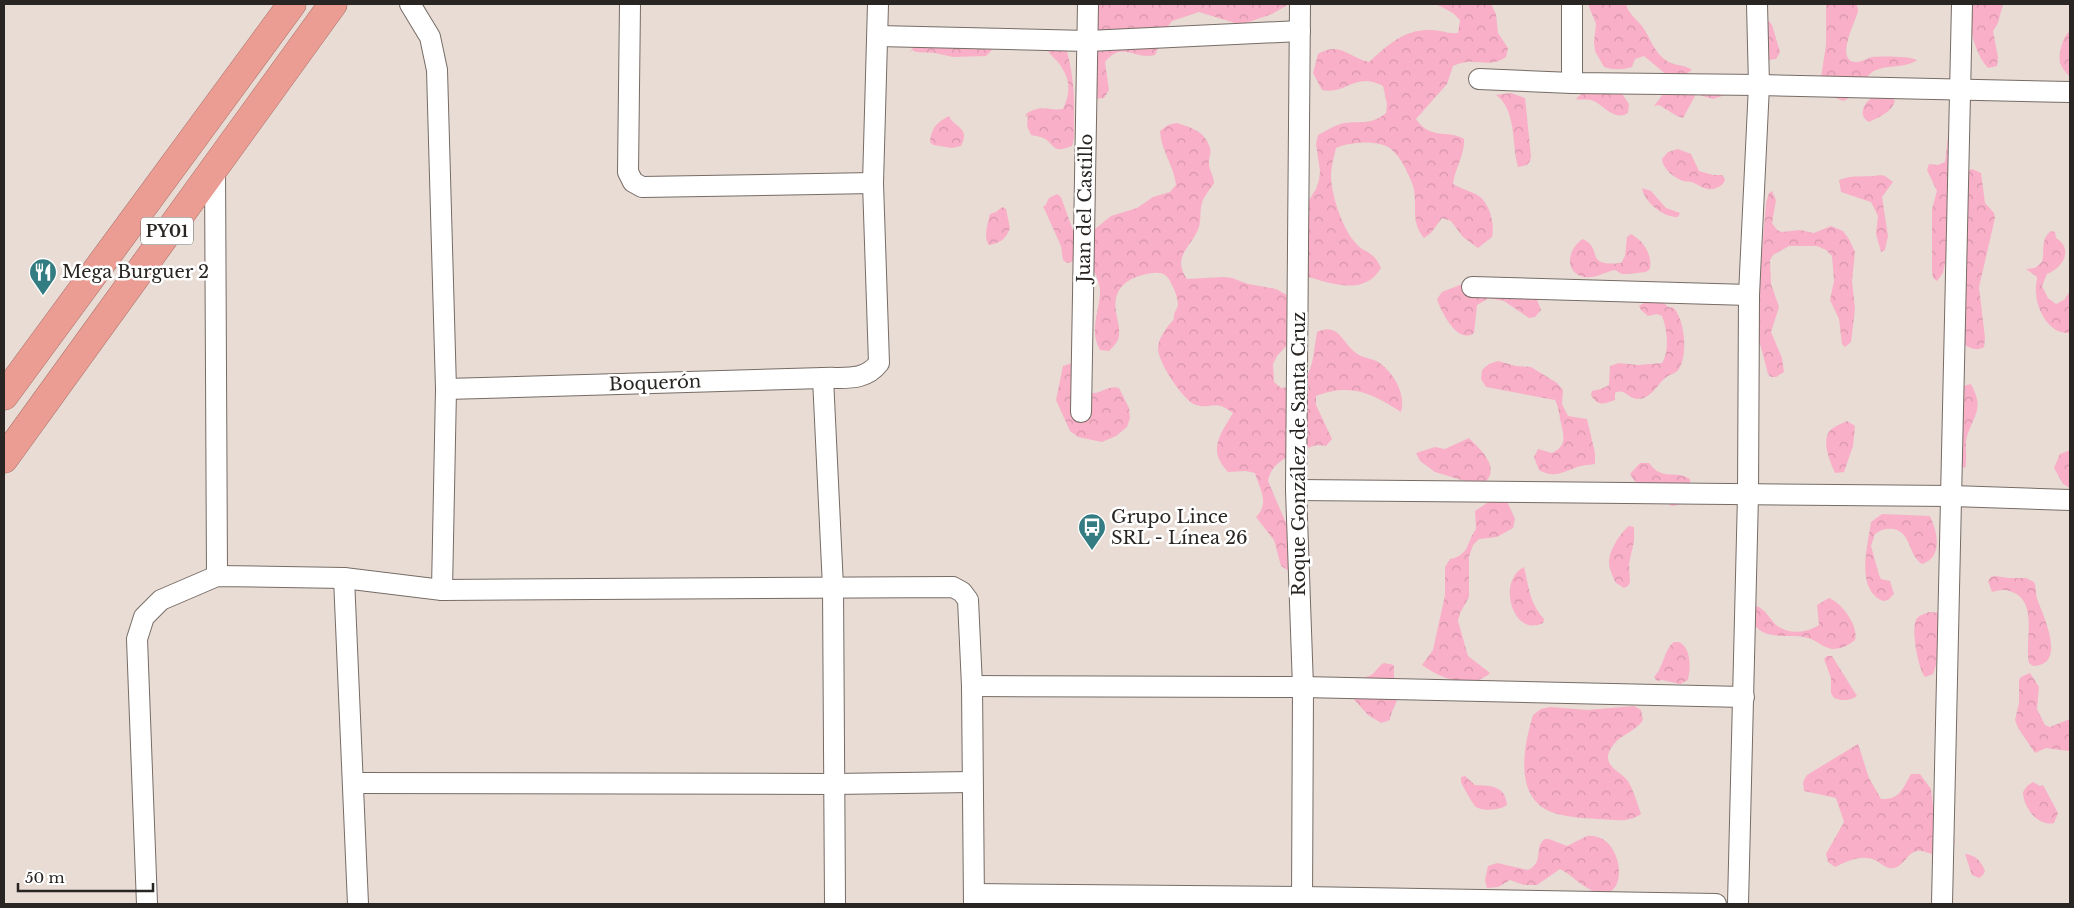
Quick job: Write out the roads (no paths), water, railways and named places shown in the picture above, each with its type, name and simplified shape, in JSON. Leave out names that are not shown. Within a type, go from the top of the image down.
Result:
[{"type":"highway","name":"PY01","points":[[4,396],[292,4]]},
{"type":"highway","name":"PY01","points":[[4,458],[214,165],[333,4]]},
{"type":"street","points":[[410,4],[430,37],[437,70],[446,389],[442,590]]},
{"type":"street","points":[[630,4],[628,172],[633,182],[642,187],[873,182],[878,4]]},
{"type":"street","name":"Juan del Castillo","points":[[1081,412],[1088,4]]},
{"type":"street","name":"Roque González de Santa Cruz","points":[[1300,4],[1296,490],[1303,687],[1302,901]]},
{"type":"street","points":[[1572,4],[1572,83]]},
{"type":"street","points":[[1738,904],[1748,495],[1750,295],[1759,85],[1757,4]]},
{"type":"street","points":[[1942,904],[1962,4]]},
{"type":"street","points":[[878,36],[1088,41],[1300,31]]},
{"type":"street","points":[[1479,79],[1572,83],[2070,92]]},
{"type":"street","points":[[214,165],[217,576]]},
{"type":"street","name":"Boquerón","points":[[446,389],[864,376],[879,363],[873,182]]},
{"type":"street","points":[[1472,288],[1750,295]]},
{"type":"street","points":[[823,378],[833,587],[835,904]]},
{"type":"street","points":[[1296,490],[1952,496],[2070,500]]},
{"type":"street","points":[[147,904],[137,639],[144,617],[161,600],[217,576],[344,578],[442,590],[953,587],[962,592],[968,600],[972,686],[974,899],[1716,904]]},
{"type":"street","points":[[344,578],[358,904]]},
{"type":"street","points":[[972,686],[1303,687],[1744,698]]},
{"type":"street","points":[[354,783],[834,784],[972,782]]},
{"type":"place","name":"Mega Burguer 2","points":[[43,296]]},
{"type":"place","name":"Grupo Lince SRL - Línea 26","points":[[1092,551]]}]
